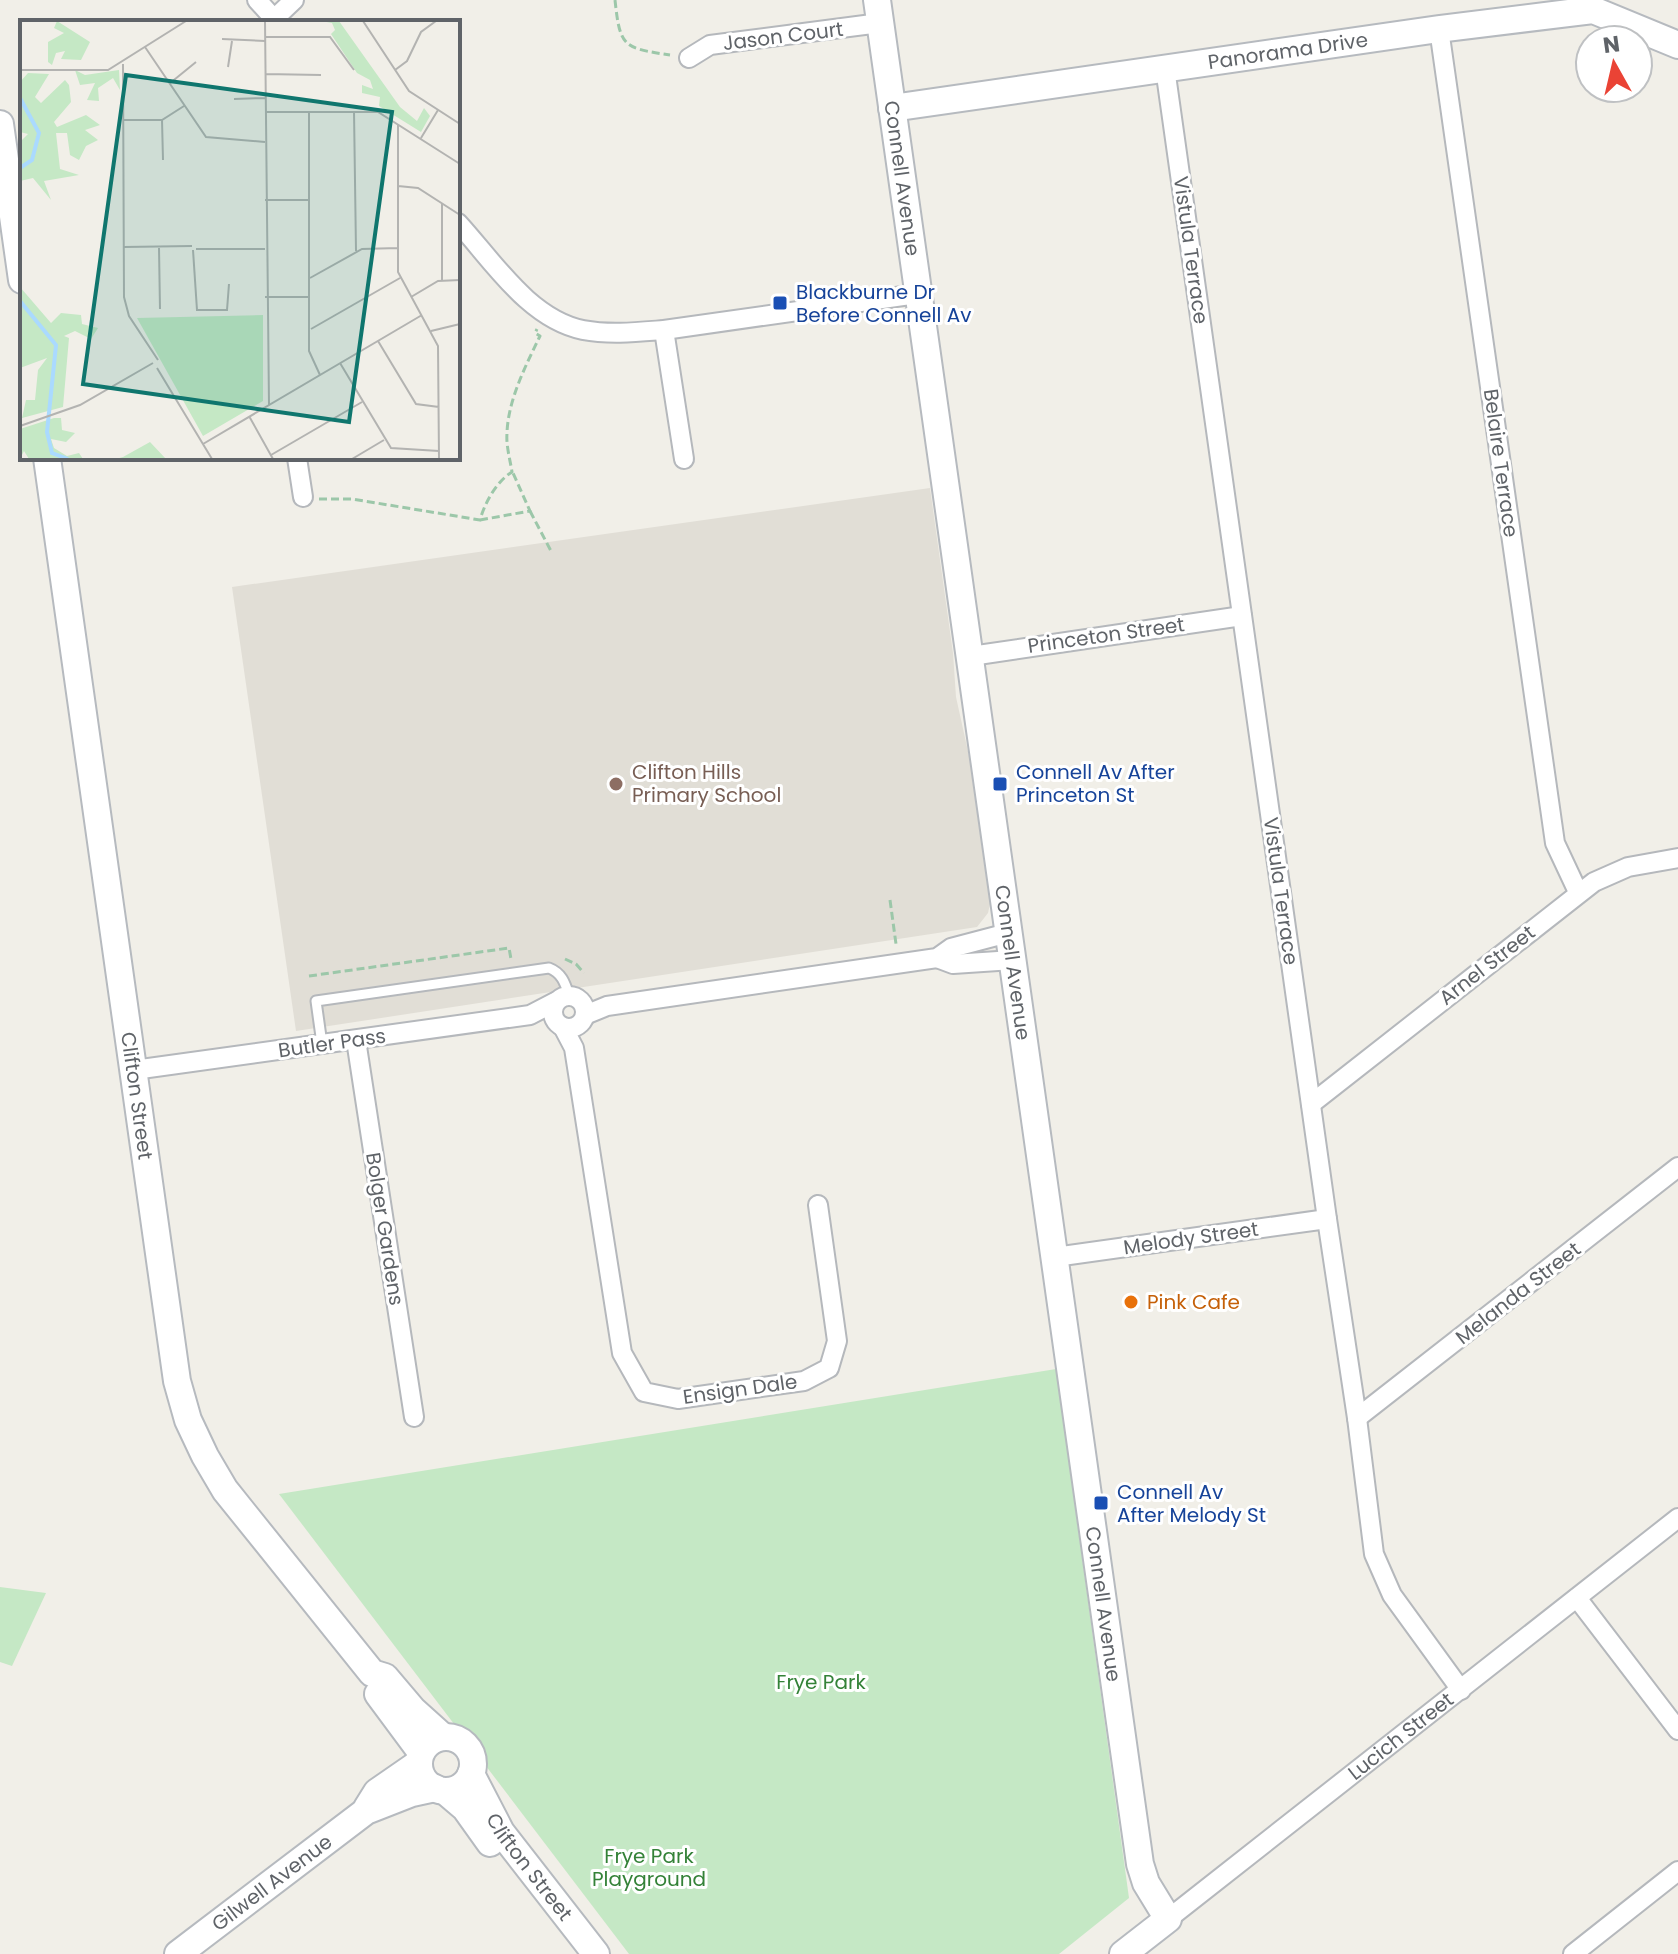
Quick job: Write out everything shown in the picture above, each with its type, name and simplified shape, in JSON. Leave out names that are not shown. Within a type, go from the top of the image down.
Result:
[{"type":"street","points":[[257,0],[274,20]]},
{"type":"street","points":[[276,20],[294,0]]},
{"type":"street","name":"Panorama Drive","points":[[892,108],[1439,29],[1593,10],[1678,45]]},
{"type":"street","name":"Jason Court","points":[[689,58],[710,45],[878,12]]},
{"type":"street","name":"Connell Avenue","points":[[878,12],[1140,1864],[1146,1883],[1168,1919]]},
{"type":"street","name":"Belaire Terrace","points":[[1439,29],[1555,843],[1578,892]]},
{"type":"street","name":"Vistula Terrace","points":[[1165,68],[1374,1554],[1392,1595],[1461,1690]]},
{"type":"street","points":[[0,124],[20,266]]},
{"type":"street","points":[[460,225],[522,294],[549,317],[583,330],[623,333],[664,330],[917,294]]},
{"type":"street","points":[[664,330],[684,459]]},
{"type":"street","name":"Clifton Street","points":[[47,460],[177,1381],[188,1420],[225,1490],[372,1673],[385,1677],[413,1710],[443,1737]]},
{"type":"street","points":[[297,460],[303,497]]},
{"type":"street","name":"Princeton Street","points":[[971,656],[1242,616]]},
{"type":"street","name":"Arnel Street","points":[[1311,1104],[1578,892],[1610,873],[1678,858]]},
{"type":"street","name":"Butler Pass","points":[[134,1070],[570,1012],[937,958],[951,948],[1008,933]]},
{"type":"street","name":"Butler Pass","points":[[937,958],[953,964],[1013,960]]},
{"type":"street","name":"Ensign Dale","points":[[570,1012],[622,1353],[644,1392],[678,1399],[804,1381],[829,1368],[837,1341],[818,1205]]},
{"type":"street","name":"Bolger Gardens","points":[[356,1040],[414,1417]]},
{"type":"street","name":"Melanda Street","points":[[1357,1418],[1678,1167]]},
{"type":"street","name":"Melody Street","points":[[1055,1257],[1327,1219]]},
{"type":"street","name":"Lucich Street","points":[[1123,1954],[1678,1518]]},
{"type":"street","points":[[1577,1598],[1678,1730]]},
{"type":"street","name":"Clifton Street","points":[[372,1673],[372,1686],[420,1758]]},
{"type":"street","points":[[443,1737],[459,1740],[473,1758],[471,1774],[461,1787],[440,1790],[423,1778],[420,1758],[426,1745],[443,1737]]},
{"type":"street","name":"Gilwell Avenue","points":[[366,1811],[377,1792],[420,1758]]},
{"type":"street","name":"Clifton Street","points":[[471,1774],[501,1832],[596,1954]]},
{"type":"street","name":"Clifton Street","points":[[440,1790],[465,1808],[502,1860],[581,1954]]},
{"type":"street","name":"Gilwell Avenue","points":[[178,1954],[366,1811],[412,1793],[440,1790]]},
{"type":"street","points":[[1573,1954],[1678,1871]]},
{"type":"lane","points":[[322,1044],[316,1001],[549,968],[564,980],[570,1012]]},
{"type":"path","points":[[615,0],[618,30],[624,42],[664,54]]},
{"type":"path","points":[[539,326],[535,333],[540,336],[524,372],[506,435],[512,472],[551,551]]},
{"type":"path","points":[[480,520],[492,494],[504,477],[512,472]]},
{"type":"path","points":[[328,500],[352,499],[480,520],[530,511]]},
{"type":"path","points":[[890,900],[896,944]]},
{"type":"path","points":[[309,976],[509,948],[512,965]]},
{"type":"path","points":[[559,958],[576,964],[584,973]]},
{"type":"shaded area","name":"Clifton Hills Primary School","points":[[930,488],[953,653],[956,697],[969,756],[990,904],[988,913],[977,927],[296,1031],[232,587]]},
{"type":"green space","name":"Frye Park","points":[[1056,1369],[1129,1898],[1059,1954],[629,1954],[279,1494]]},
{"type":"green space","points":[[0,1587],[46,1593],[12,1666],[0,1662]]},
{"type":"place","name":"Blackburne Dr Before Connell Av","points":[[780,303]]},
{"type":"place","name":"Clifton Hills Primary School","points":[[616,784]]},
{"type":"place","name":"Connell Av After Princeton St","points":[[1000,784]]},
{"type":"place","name":"Pink Cafe","points":[[1131,1302]]},
{"type":"place","name":"Connell Av After Melody St","points":[[1101,1503]]},
{"type":"park label","name":"Frye Park Playground","points":[[649,1868]]}]
